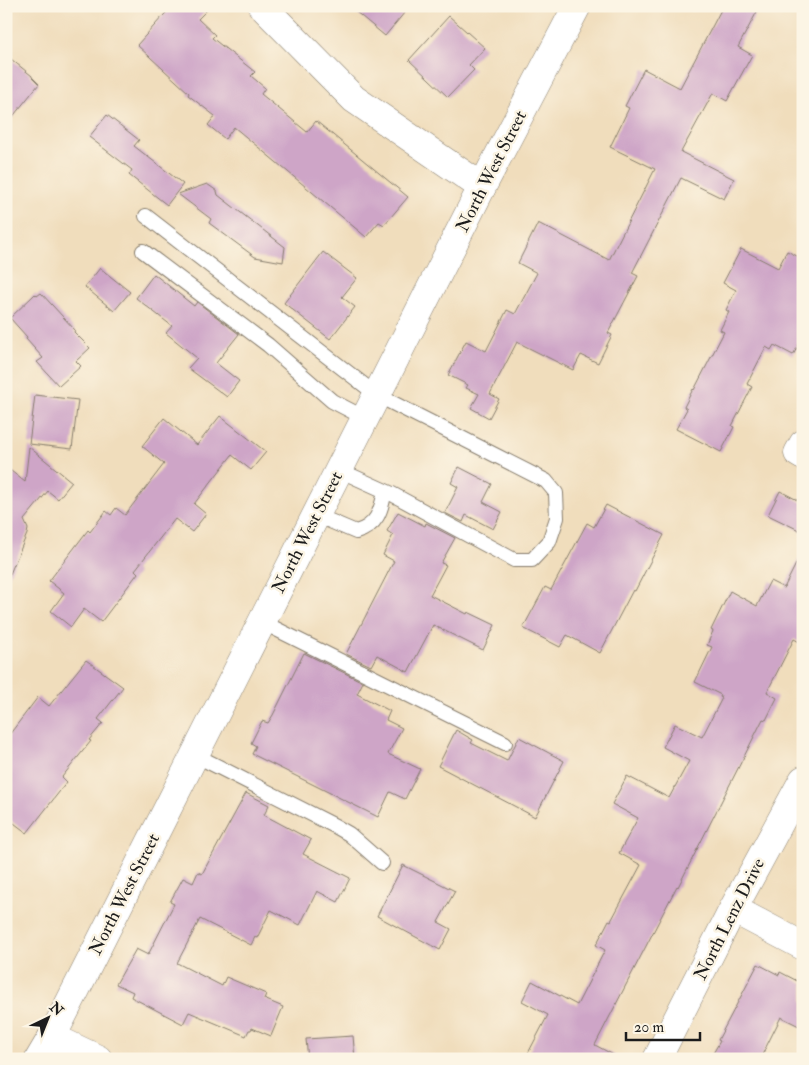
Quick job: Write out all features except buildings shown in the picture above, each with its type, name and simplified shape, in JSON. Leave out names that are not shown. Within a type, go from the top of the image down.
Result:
[{"type":"street","points":[[262,6],[354,99],[482,187]]},
{"type":"street","name":"North West Street","points":[[45,1048],[482,187],[577,6]]},
{"type":"street","name":"North Lenz Drive","points":[[658,1059],[733,909],[803,780]]},
{"type":"street","points":[[733,909],[803,946]]},
{"type":"street","points":[[45,1048],[98,1059]]},
{"type":"lane","points":[[146,216],[371,407]]},
{"type":"lane","points":[[143,251],[268,345],[332,402],[371,407],[546,481],[556,493],[557,518],[549,542],[532,560],[514,560],[385,491],[339,470]]},
{"type":"lane","points":[[316,515],[356,532],[367,529],[381,511],[385,491]]},
{"type":"lane","points":[[262,622],[505,743]]},
{"type":"lane","points":[[195,755],[342,830],[363,845],[382,863]]}]
